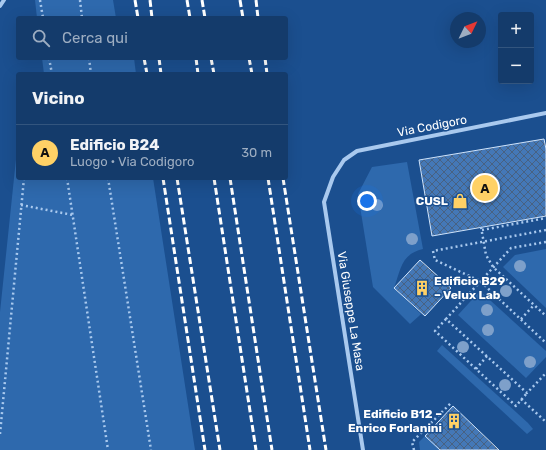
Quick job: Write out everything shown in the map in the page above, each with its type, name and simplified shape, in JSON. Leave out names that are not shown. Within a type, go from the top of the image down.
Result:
[{"type":"street","points":[[0,6],[4,0]]},
{"type":"street","name":"Via Codigoro","points":[[333,177],[344,160],[357,151],[546,113]]},
{"type":"street","name":"Via Giuseppe La Masa","points":[[333,177],[324,202],[363,450]]},
{"type":"path","points":[[40,0],[43,16]]},
{"type":"path","points":[[80,0],[82,16]]},
{"type":"path","points":[[49,60],[52,72]]},
{"type":"path","points":[[89,60],[91,72]]},
{"type":"path","points":[[0,434],[24,180]]},
{"type":"path","points":[[67,180],[108,450]]},
{"type":"path","points":[[108,180],[151,450]]},
{"type":"path","points":[[21,205],[73,215]]},
{"type":"path","points":[[546,218],[482,229],[486,255],[493,267],[546,316]]},
{"type":"path","points":[[546,230],[433,251],[435,260],[480,281],[546,343]]},
{"type":"path","points":[[546,242],[511,248],[435,331],[516,406],[546,373]]},
{"type":"path","points":[[521,319],[534,305]]},
{"type":"path","points":[[446,319],[527,393]]},
{"type":"path","points":[[476,369],[487,356]]},
{"type":"path","points":[[521,399],[546,422]]},
{"type":"path","points":[[414,450],[412,442],[452,402]]},
{"type":"shaded area","points":[[35,0],[113,0],[116,16],[37,16]]},
{"type":"shaded area","points":[[42,60],[134,60],[136,72],[44,72]]},
{"type":"shaded area","points":[[16,159],[16,180],[153,180],[195,450],[0,450],[0,312]]},
{"type":"shaded area","points":[[407,162],[423,249],[410,255],[403,263],[394,288],[421,314],[410,324],[373,287],[358,194],[372,167]]},
{"type":"shaded area","points":[[546,249],[546,308],[503,267],[515,255]]},
{"type":"shaded area","points":[[480,291],[546,351],[546,357],[526,378],[458,315]]},
{"type":"shaded area","points":[[442,345],[533,429],[527,434],[437,351]]},
{"type":"shaded area","points":[[425,436],[440,450],[420,450],[419,442]]},
{"type":"building","points":[[544,139],[546,149],[546,216],[432,236],[419,160]]},
{"type":"building","name":"Edificio B29 – Velux Lab","points":[[420,260],[451,288],[425,316],[394,288]]},
{"type":"building","name":"Edificio B12 – Enrico Forlanini","points":[[453,406],[499,450],[440,450],[425,436]]},
{"type":"railway","points":[[135,0],[138,16]]},
{"type":"railway","points":[[150,0],[152,16]]},
{"type":"railway","points":[[187,0],[190,16]]},
{"type":"railway","points":[[202,0],[205,16]]},
{"type":"railway","points":[[240,0],[243,16]]},
{"type":"railway","points":[[256,0],[258,16]]},
{"type":"railway","points":[[144,60],[147,72]]},
{"type":"railway","points":[[159,60],[161,72]]},
{"type":"railway","points":[[196,60],[198,72]]},
{"type":"railway","points":[[211,60],[214,72]]},
{"type":"railway","points":[[249,60],[252,72]]},
{"type":"railway","points":[[265,60],[267,72]]},
{"type":"railway","points":[[163,180],[205,450]]},
{"type":"railway","points":[[177,180],[220,450]]},
{"type":"railway","points":[[214,180],[256,450]]},
{"type":"railway","points":[[230,180],[272,450]]},
{"type":"railway","points":[[268,180],[310,450]]},
{"type":"railway","points":[[283,180],[326,450]]},
{"type":"place","name":"Edificio B24","points":[[485,188]]},
{"type":"place","name":"CUSL","points":[[460,201]]},
{"type":"place","name":"Edificio B29 – Velux Lab","points":[[422,288]]},
{"type":"place","name":"Edificio B12 – Enrico Forlanini","points":[[454,421]]}]
